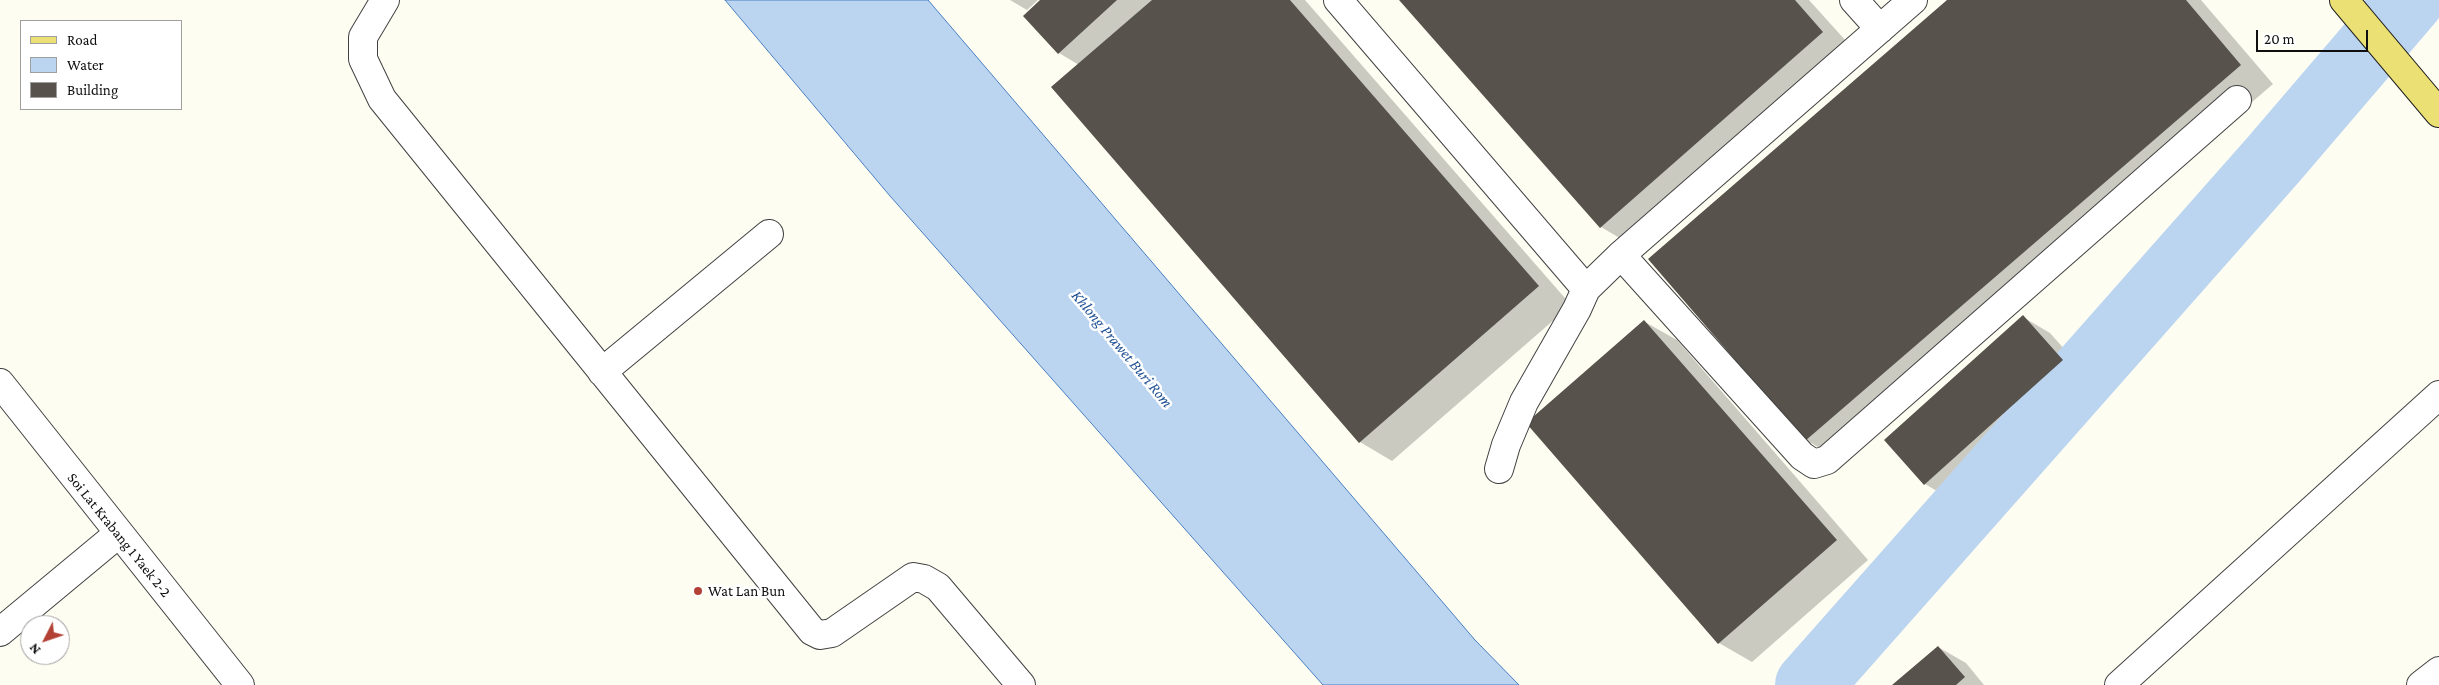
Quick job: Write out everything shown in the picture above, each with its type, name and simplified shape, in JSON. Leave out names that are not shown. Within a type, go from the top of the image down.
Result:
[{"type":"main road","points":[[2344,0],[2439,113]]},
{"type":"street","points":[[386,0],[363,37],[363,59],[382,99],[812,631],[820,635],[832,633],[913,577],[924,579],[938,587],[1022,685]]},
{"type":"street","points":[[1338,0],[1586,289]]},
{"type":"street","points":[[1854,0],[1880,29]]},
{"type":"street","points":[[1499,469],[1506,445],[1524,402],[1577,309],[1586,289],[1621,255],[1913,0]]},
{"type":"street","points":[[1621,255],[1802,456],[1814,464],[1827,460],[2237,100]]},
{"type":"street","points":[[602,372],[769,234]]},
{"type":"street","name":"Soi Lat Krabang 1 Yaek 2-2","points":[[0,384],[240,685]]},
{"type":"street","points":[[2120,685],[2439,395]]},
{"type":"street","points":[[0,632],[118,534]]},
{"type":"street","points":[[2421,685],[2439,671]]},
{"type":"water","name":"Khlong Prawet Buri Rom","points":[[725,0],[928,0],[1475,640],[1519,685],[1323,685],[890,196]]},
{"type":"building","points":[[1040,0],[1117,0],[1058,54],[1023,16]]},
{"type":"building","points":[[1152,0],[1290,0],[1539,286],[1359,443],[1051,87]]},
{"type":"building","points":[[1399,0],[1795,0],[1823,32],[1600,228]]},
{"type":"building","points":[[1947,0],[2186,0],[2241,65],[1805,441],[1648,259]]},
{"type":"building","points":[[2023,315],[2063,360],[1924,485],[1884,440]]},
{"type":"building","points":[[1644,320],[1837,540],[1718,644],[1526,423]]},
{"type":"building","points":[[1938,646],[1965,677],[1956,685],[1892,685]]},
{"type":"waterway","points":[[1809,685],[2273,160],[2410,0]]},
{"type":"place","name":"Wat Lan Bun","points":[[698,591]]}]
